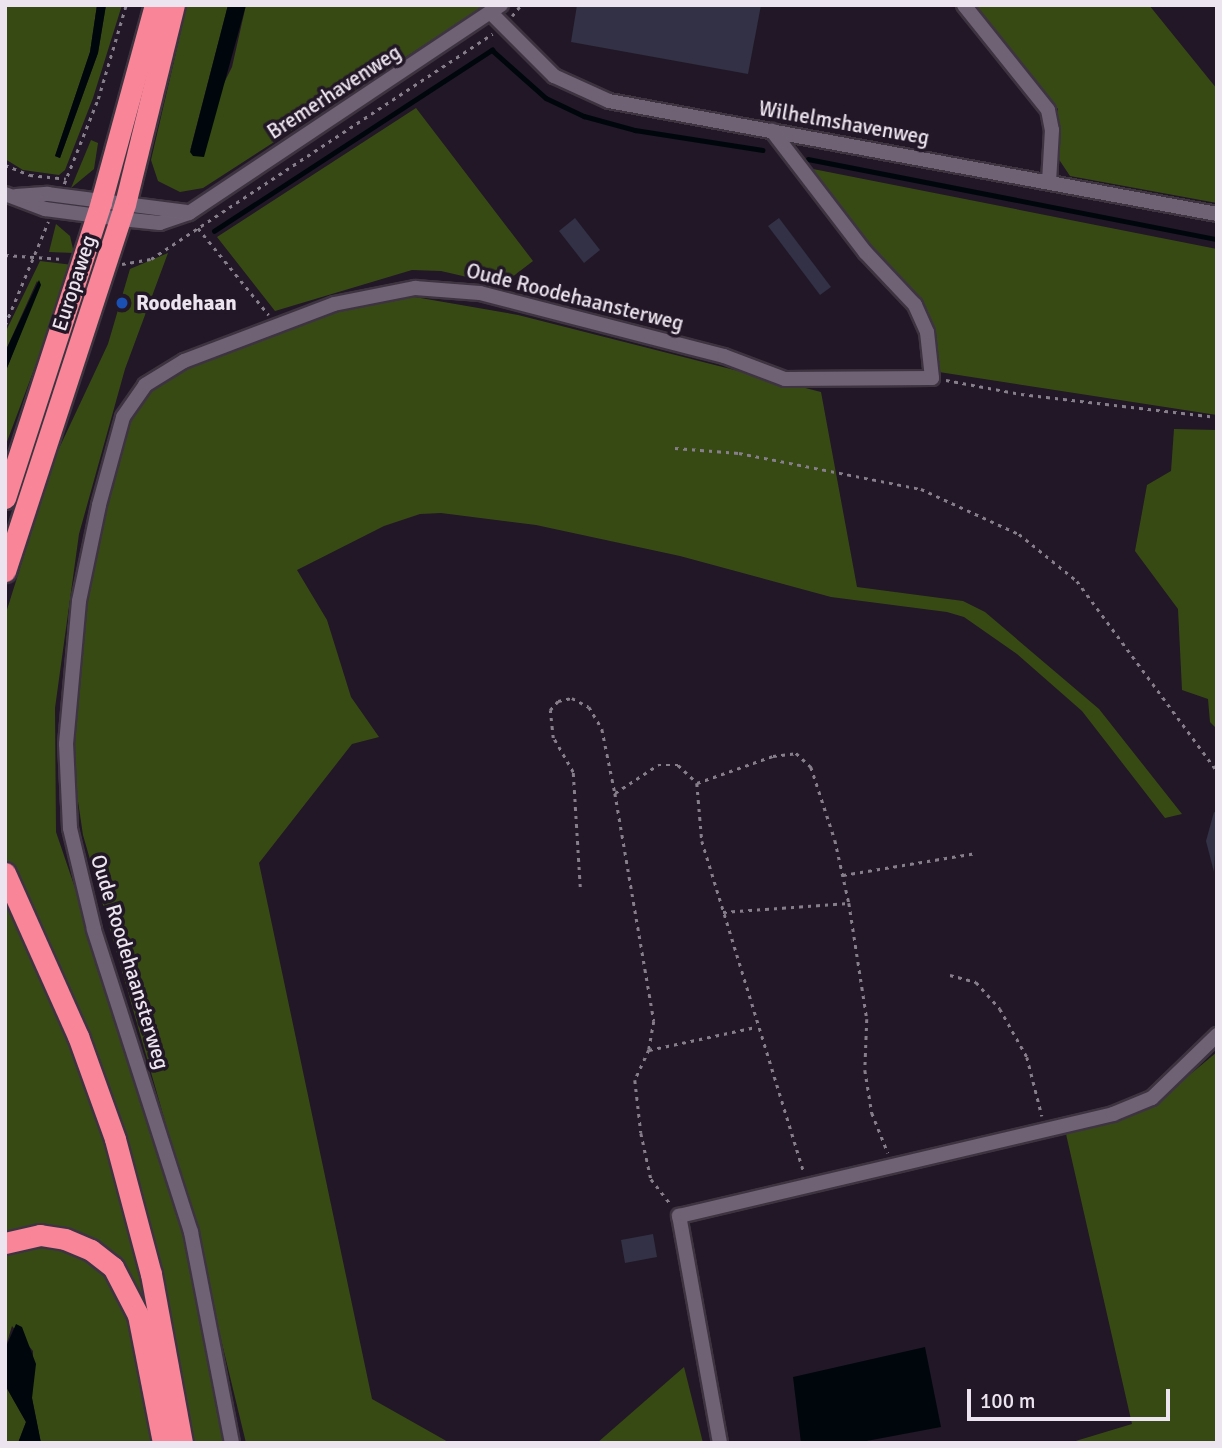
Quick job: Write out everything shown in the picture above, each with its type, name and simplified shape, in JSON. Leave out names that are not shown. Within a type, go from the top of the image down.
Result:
[{"type":"highway","name":"Europaweg","points":[[5,498],[99,209],[155,5]]},
{"type":"highway","name":"Europaweg","points":[[5,572],[123,212],[174,5]]},
{"type":"highway","points":[[5,873],[73,1024],[114,1139],[151,1274],[182,1443]]},
{"type":"highway","points":[[5,1243],[40,1235],[65,1239],[91,1250],[113,1267],[130,1293],[141,1325],[163,1443]]},
{"type":"street","points":[[964,5],[1048,110],[1052,130],[1049,182]]},
{"type":"street","name":"Bremerhavenweg","points":[[7,200],[45,209],[123,212],[160,223],[189,213],[497,10]]},
{"type":"street","name":"Wilhelmshavenweg","points":[[497,10],[505,26],[542,67],[580,91],[608,101],[1217,214]]},
{"type":"street","points":[[772,131],[865,252],[915,305],[927,332],[932,378]]},
{"type":"street","name":"Oude Roodehaansterweg","points":[[232,1443],[191,1232],[79,877],[67,803],[66,744],[87,557],[129,405],[162,372],[275,324],[388,292],[458,289],[724,356],[785,379],[932,378]]},
{"type":"street","points":[[720,1443],[679,1216],[1113,1114],[1152,1098],[1217,1035]]},
{"type":"path","points":[[84,136],[125,5]]},
{"type":"path","points":[[137,263],[151,259],[505,26],[521,5]]},
{"type":"path","points":[[5,164],[20,172],[66,179]]},
{"type":"path","points":[[198,228],[275,324]]},
{"type":"path","points":[[5,324],[34,257]]},
{"type":"path","points":[[932,378],[1021,394],[1217,417]]},
{"type":"path","points":[[676,448],[739,453],[921,489],[1019,534],[1077,581],[1217,771]]},
{"type":"path","points":[[580,887],[573,772],[553,738],[550,710],[558,701],[572,698],[589,707],[602,729],[654,1021],[649,1050],[635,1080],[641,1133],[651,1179],[679,1216]]},
{"type":"path","points":[[697,783],[736,766],[796,753],[811,767],[849,903],[867,1019],[865,1070],[872,1113],[894,1165]]},
{"type":"path","points":[[615,793],[659,765],[678,765],[697,783],[702,841],[755,1027],[807,1186]]},
{"type":"path","points":[[843,875],[976,853]]},
{"type":"path","points":[[723,912],[849,903]]},
{"type":"path","points":[[950,975],[976,982],[1000,1009],[1027,1057],[1046,1129]]},
{"type":"path","points":[[649,1050],[755,1027]]},
{"type":"green space","points":[[5,5],[97,5],[90,52],[55,156],[60,158],[98,53],[106,5],[122,5],[93,98],[65,170],[59,175],[23,170],[5,159]]},
{"type":"green space","points":[[187,5],[228,5],[190,151],[232,67],[246,5],[486,5],[203,188],[180,192],[158,181],[151,160]]},
{"type":"green space","points":[[972,5],[1149,5],[1217,89],[1217,203],[1070,176],[1058,158],[1058,109]]},
{"type":"green space","points":[[416,108],[533,261],[502,285],[441,271],[412,270],[275,311],[217,237]]},
{"type":"green space","points":[[91,140],[98,143],[94,169],[71,188]]},
{"type":"green space","points":[[813,169],[1217,249],[1217,415],[939,372],[931,325],[919,299],[865,244]]},
{"type":"green space","points":[[56,224],[70,236],[74,253],[49,252]]},
{"type":"green space","points":[[168,253],[125,369],[79,534],[55,708],[56,832],[164,1150],[201,1290],[227,1443],[189,1443],[162,1296],[5,858],[5,616],[55,457],[108,344],[130,269]]},
{"type":"green space","points":[[40,261],[73,265],[5,447],[5,373],[40,285],[37,281],[5,352],[5,333]]},
{"type":"green space","points":[[409,296],[518,315],[821,392],[857,587],[963,601],[985,612],[1099,709],[1182,814],[1165,818],[1082,711],[1017,654],[964,617],[947,612],[831,597],[680,556],[536,525],[441,513],[420,514],[384,526],[297,570],[327,620],[351,697],[379,737],[352,744],[259,863],[372,1399],[450,1443],[246,1443],[187,1198],[83,835],[72,761],[78,637],[92,552],[125,436],[137,404],[148,391],[203,361],[331,312]]},
{"type":"green space","points":[[1174,429],[1217,430],[1217,729],[1210,722],[1208,699],[1182,690],[1178,609],[1135,551],[1147,485],[1171,471]]},
{"type":"green space","points":[[5,888],[91,1087],[159,1335],[117,1263],[5,1233]]},
{"type":"green space","points":[[1217,1052],[1217,1443],[1069,1443],[1132,1424],[1066,1134],[1152,1106]]},
{"type":"green space","points":[[53,1242],[99,1264],[130,1309],[158,1443],[41,1443],[32,1398],[33,1351],[12,1326],[5,1349],[5,1249]]},
{"type":"green space","points":[[684,1367],[703,1443],[597,1443]]},
{"type":"green space","points":[[5,1385],[26,1422],[18,1443],[5,1443]]},
{"type":"shaded area","points":[[97,5],[106,5],[98,53],[60,158],[55,156],[90,52]]},
{"type":"shaded area","points":[[228,5],[246,5],[204,157],[193,156],[190,152]]},
{"type":"shaded area","points":[[39,280],[41,285],[5,373],[5,352]]},
{"type":"shaded area","points":[[16,1324],[22,1327],[36,1364],[32,1398],[41,1443],[18,1443],[26,1422],[5,1385],[5,1349]]},
{"type":"shaded area","points":[[925,1347],[941,1427],[856,1443],[801,1443],[793,1377]]},
{"type":"building","points":[[577,5],[761,5],[748,74],[571,42]]},
{"type":"building","points":[[575,218],[600,250],[584,263],[559,231]]},
{"type":"building","points":[[779,218],[831,287],[820,295],[768,226]]},
{"type":"building","points":[[1214,812],[1217,813],[1214,872],[1206,841]]},
{"type":"building","points":[[653,1234],[657,1257],[625,1263],[621,1240]]},
{"type":"waterway","points":[[214,231],[492,50],[546,98],[584,116],[635,130],[762,150]]},
{"type":"waterway","points":[[808,159],[1217,239]]},
{"type":"place","name":"Roodehaan","points":[[122,303]]}]
